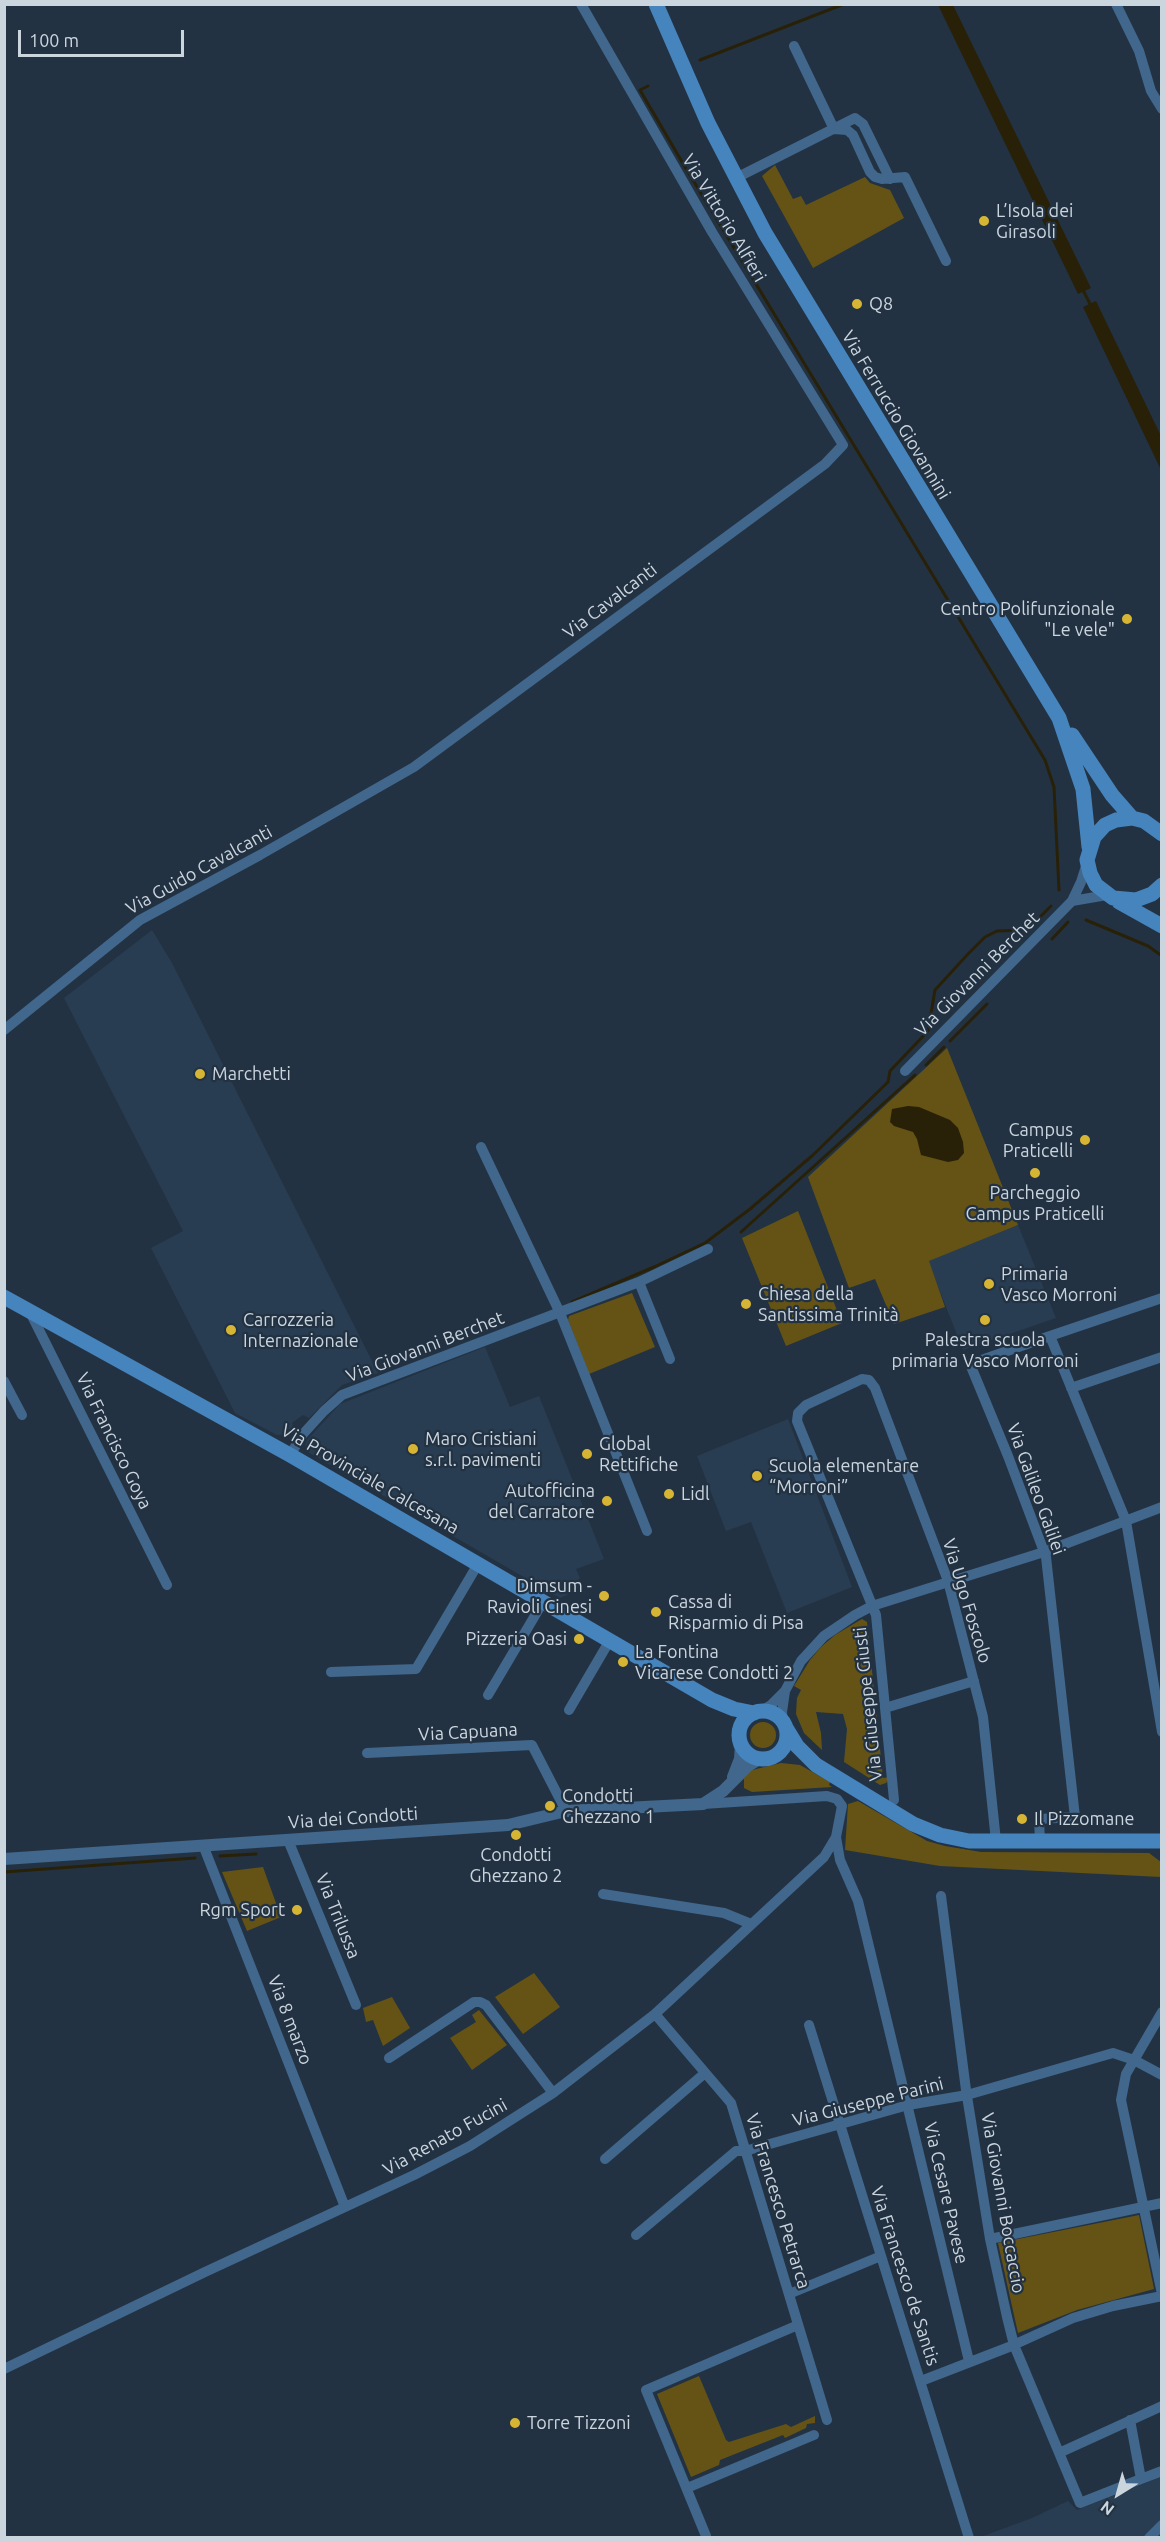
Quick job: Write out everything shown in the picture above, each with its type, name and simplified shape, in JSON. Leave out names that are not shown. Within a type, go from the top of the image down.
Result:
[{"type":"main road","name":"Via Ferruccio Giovannini","points":[[656,4],[686,77],[736,178],[813,316],[1059,718],[1083,789],[1092,879],[1109,896]]},
{"type":"main road","points":[[1059,718],[1132,818]]},
{"type":"main road","points":[[1088,854],[1097,832],[1116,820],[1132,818],[1149,823],[1161,834]]},
{"type":"main road","points":[[1109,896],[1121,900],[1136,900],[1152,894],[1161,885]]},
{"type":"main road","points":[[1109,896],[1161,926]]},
{"type":"main road","name":"Via Provinciale Calcesana","points":[[4,1297],[290,1455],[712,1700],[734,1709],[757,1712]]},
{"type":"main road","name":"Via Provinciale Calcesana","points":[[712,1700],[733,1718],[741,1737]]},
{"type":"main road","points":[[816,1765],[797,1746],[784,1725],[773,1713],[757,1712],[747,1717],[741,1737],[749,1754],[792,1757],[816,1765],[924,1829],[959,1840],[1161,1841]]},
{"type":"main road","points":[[769,1757],[786,1740],[784,1725]]},
{"type":"street","name":"Via Vittorio Alfieri","points":[[581,4],[712,232],[843,445]]},
{"type":"street","points":[[1116,4],[1139,51],[1151,91],[1161,109]]},
{"type":"street","points":[[794,46],[834,129]]},
{"type":"street","points":[[736,178],[834,129],[850,132],[874,177],[890,179],[905,177],[946,261]]},
{"type":"street","name":"Via Cavalcanti","points":[[394,780],[535,680],[825,464],[843,445]]},
{"type":"street","name":"Via Guido Cavalcanti","points":[[4,1030],[140,920],[394,780]]},
{"type":"street","name":"Via Giovanni Berchet","points":[[905,1071],[1072,902],[1081,882],[1088,854]]},
{"type":"street","points":[[1072,902],[1109,896]]},
{"type":"street","points":[[481,1147],[560,1313],[646,1531]]},
{"type":"street","name":"Via Giovanni Berchet","points":[[290,1455],[303,1434],[342,1395],[639,1282],[708,1249]]},
{"type":"street","points":[[639,1282],[670,1359]]},
{"type":"street","points":[[1161,1299],[1050,1336],[1126,1521],[1161,1732]]},
{"type":"street","name":"Via Francisco Goya","points":[[30,1311],[167,1585]]},
{"type":"street","name":"Via Galileo Galilei","points":[[1040,1842],[1039,1819],[1075,1817],[1044,1552],[970,1364],[1050,1336]]},
{"type":"street","points":[[1071,1388],[1161,1357]]},
{"type":"street","name":"Via Giuseppe Giusti","points":[[869,1380],[862,1379],[806,1405],[797,1417],[876,1615],[894,1800]]},
{"type":"street","name":"Via Ugo Foscolo","points":[[869,1380],[875,1388],[948,1581],[985,1727],[996,1841]]},
{"type":"street","points":[[4,1381],[22,1415]]},
{"type":"street","points":[[757,1712],[771,1705],[785,1691],[801,1661],[814,1644],[843,1622],[872,1606],[1044,1552],[1161,1507]]},
{"type":"street","points":[[331,1672],[416,1669],[478,1564]]},
{"type":"street","points":[[488,1695],[543,1602]]},
{"type":"street","points":[[569,1710],[610,1640]]},
{"type":"street","points":[[885,1708],[974,1681]]},
{"type":"street","points":[[784,1725],[782,1712],[785,1691]]},
{"type":"street","points":[[729,1785],[738,1764],[741,1737]]},
{"type":"street","name":"Via Capuana","points":[[367,1753],[532,1745],[566,1811]]},
{"type":"street","points":[[703,1804],[729,1785],[747,1766],[769,1757]]},
{"type":"street","points":[[729,1785],[745,1802]]},
{"type":"street","name":"Via dei Condotti","points":[[4,1859],[508,1825],[566,1811],[834,1797],[840,1801],[841,1812],[836,1837]]},
{"type":"street","name":"Via Renato Fucini","points":[[4,2369],[205,2271],[463,2150],[553,2093],[656,2014],[824,1857],[836,1837]]},
{"type":"street","name":"Via Cesare Pavese","points":[[836,1837],[840,1860],[858,1901],[969,2361]]},
{"type":"street","name":"Via Trilussa","points":[[288,1840],[356,2005]]},
{"type":"street","name":"Via 8 marzo","points":[[203,1845],[345,2207]]},
{"type":"street","points":[[824,1857],[840,1860]]},
{"type":"street","points":[[603,1894],[724,1913],[751,1924]]},
{"type":"street","name":"Via Giovanni Boccaccio","points":[[941,1896],[967,2095],[990,2239],[1014,2344],[1080,2503],[1141,2479]]},
{"type":"street","points":[[389,2058],[474,2002],[480,2002],[486,2005],[553,2093]]},
{"type":"street","points":[[921,2381],[1073,2318],[1161,2295],[1121,2100],[1126,2074],[1161,2012]]},
{"type":"street","name":"Via Francesco Petrarca","points":[[656,2014],[731,2103],[827,2420]]},
{"type":"street","name":"Via Francesco de Santis","points":[[809,2025],[969,2538]]},
{"type":"street","name":"Via Giuseppe Parini","points":[[636,2235],[736,2151],[745,2151],[908,2105],[967,2095],[1113,2053],[1134,2060],[1161,2075]]},
{"type":"street","points":[[605,2158],[705,2073]]},
{"type":"street","points":[[990,2239],[1161,2203]]},
{"type":"street","points":[[789,2294],[881,2256]]},
{"type":"street","points":[[706,2536],[646,2390],[798,2325]]},
{"type":"street","points":[[1059,2453],[1161,2406]]},
{"type":"street","points":[[1130,2420],[1141,2479],[1161,2471]]},
{"type":"street","points":[[687,2488],[814,2434]]},
{"type":"street","points":[[1149,2538],[1161,2525]]},
{"type":"shaded area","points":[[938,5],[953,5],[1091,288],[1078,294]]},
{"type":"shaded area","points":[[775,165],[793,199],[801,196],[806,205],[865,177],[870,183],[890,190],[904,218],[813,268],[762,176]]},
{"type":"shaded area","points":[[1096,301],[1161,436],[1161,470],[1083,307]]},
{"type":"shaded area","points":[[152,930],[172,963],[378,1373],[342,1385],[309,1418],[303,1415],[292,1423],[294,1430],[291,1434],[277,1435],[235,1413],[151,1248],[183,1231],[64,998]]},
{"type":"shaded area","points":[[947,1048],[1018,1225],[929,1261],[945,1307],[894,1324],[875,1279],[849,1288],[808,1177]]},
{"type":"shaded area","points":[[908,1106],[919,1107],[950,1120],[958,1128],[964,1153],[958,1160],[948,1162],[921,1155],[913,1132],[894,1126],[890,1122],[892,1109]]},
{"type":"shaded area","points":[[798,1211],[842,1323],[786,1346],[742,1238]]},
{"type":"shaded area","name":"Primaria Vasco Morroni","points":[[1018,1225],[1056,1318],[963,1350],[928,1261]]},
{"type":"shaded area","points":[[632,1293],[655,1347],[589,1374],[568,1320],[569,1316]]},
{"type":"shaded area","points":[[485,1347],[510,1407],[539,1396],[604,1559],[576,1569],[580,1578],[567,1595],[560,1598],[308,1452],[305,1445],[340,1404]]},
{"type":"shaded area","points":[[788,1419],[852,1587],[787,1613],[751,1522],[726,1531],[697,1456]]},
{"type":"shaded area","points":[[862,1619],[867,1622],[883,1778],[890,1777],[886,1783],[880,1785],[844,1762],[847,1729],[843,1714],[816,1712],[822,1750],[804,1733],[796,1714],[797,1698],[801,1690],[794,1686],[810,1660],[835,1635]]},
{"type":"shaded area","points":[[763,1722],[772,1726],[776,1735],[772,1744],[763,1748],[754,1744],[750,1735],[754,1726]]},
{"type":"shaded area","points":[[781,1763],[800,1765],[830,1782],[829,1785],[832,1787],[752,1792],[744,1788],[744,1778],[752,1770]]},
{"type":"shaded area","points":[[858,1801],[927,1841],[945,1846],[981,1852],[1149,1853],[1161,1862],[1161,1877],[940,1866],[845,1850],[848,1804]]},
{"type":"shaded area","points":[[263,1867],[281,1917],[247,1931],[222,1872]]},
{"type":"shaded area","points":[[534,1973],[560,2007],[523,2034],[495,1997]]},
{"type":"shaded area","points":[[392,1997],[410,2028],[383,2046],[373,2020],[366,2022],[363,2008]]},
{"type":"shaded area","points":[[479,2010],[507,2045],[472,2070],[450,2038],[476,2022],[472,2015]]},
{"type":"shaded area","points":[[1139,2215],[1154,2289],[1077,2310],[1018,2333],[998,2243]]},
{"type":"shaded area","points":[[699,2376],[726,2440],[729,2442],[786,2424],[791,2427],[815,2416],[815,2423],[807,2424],[806,2428],[785,2438],[783,2435],[720,2460],[719,2465],[691,2477],[657,2394]]},
{"type":"shaded area","points":[[1161,2477],[1161,2537],[978,2538],[1032,2518],[1068,2501],[1077,2510]]},
{"type":"waterway","points":[[700,60],[844,4]]},
{"type":"waterway","points":[[648,86],[640,90],[685,167],[1045,760],[1054,787],[1059,890]]},
{"type":"waterway","points":[[1083,290],[1091,306]]},
{"type":"waterway","points":[[572,1302],[705,1243],[750,1209],[813,1155],[888,1082],[890,1071],[928,1031],[935,990],[968,954],[985,937],[997,931],[1027,930],[1051,906]]},
{"type":"waterway","points":[[1086,920],[1148,946],[1162,956]]},
{"type":"waterway","points":[[1052,939],[1068,922]]},
{"type":"waterway","points":[[950,1041],[987,1004]]},
{"type":"waterway","points":[[926,1065],[944,1047]]},
{"type":"waterway","points":[[741,1232],[915,1075]]},
{"type":"waterway","points":[[220,1856],[256,1854]]},
{"type":"waterway","points":[[4,1872],[195,1858]]},
{"type":"place","name":"L’Isola dei Girasoli","points":[[984,221]]},
{"type":"place","name":"Q8","points":[[857,304]]},
{"type":"place","name":"Centro Polifunzionale \"Le vele\"","points":[[1127,619]]},
{"type":"place","name":"Marchetti","points":[[200,1074]]},
{"type":"place","name":"Campus Praticelli","points":[[1085,1140]]},
{"type":"place","name":"Parcheggio Campus Praticelli","points":[[1035,1173]]},
{"type":"place","name":"Primaria Vasco Morroni","points":[[989,1284]]},
{"type":"place","name":"Chiesa della Santissima Trinità","points":[[746,1304]]},
{"type":"place","name":"Palestra scuola primaria Vasco Morroni","points":[[985,1320]]},
{"type":"place","name":"Carrozzeria Internazionale","points":[[231,1330]]},
{"type":"place","name":"Maro Cristiani s.r.l. pavimenti","points":[[413,1449]]},
{"type":"place","name":"Global Rettifiche","points":[[587,1454]]},
{"type":"place","name":"Scuola elementare “Morroni”","points":[[757,1476]]},
{"type":"place","name":"Lidl","points":[[669,1494]]},
{"type":"place","name":"Autofficina del Carratore","points":[[607,1501]]},
{"type":"place","name":"Dimsum - Ravioli Cinesi","points":[[604,1596]]},
{"type":"place","name":"Cassa di Risparmio di Pisa","points":[[656,1612]]},
{"type":"place","name":"Pizzeria Oasi","points":[[579,1639]]},
{"type":"place","name":"La Fontina Vicarese Condotti 2","points":[[623,1662]]},
{"type":"place","name":"Condotti Ghezzano 1","points":[[550,1806]]},
{"type":"place","name":"Il Pizzomane","points":[[1022,1819]]},
{"type":"place","name":"Condotti Ghezzano 2","points":[[516,1835]]},
{"type":"place","name":"Rgm Sport","points":[[297,1910]]},
{"type":"place","name":"Torre Tizzoni","points":[[515,2423]]}]
